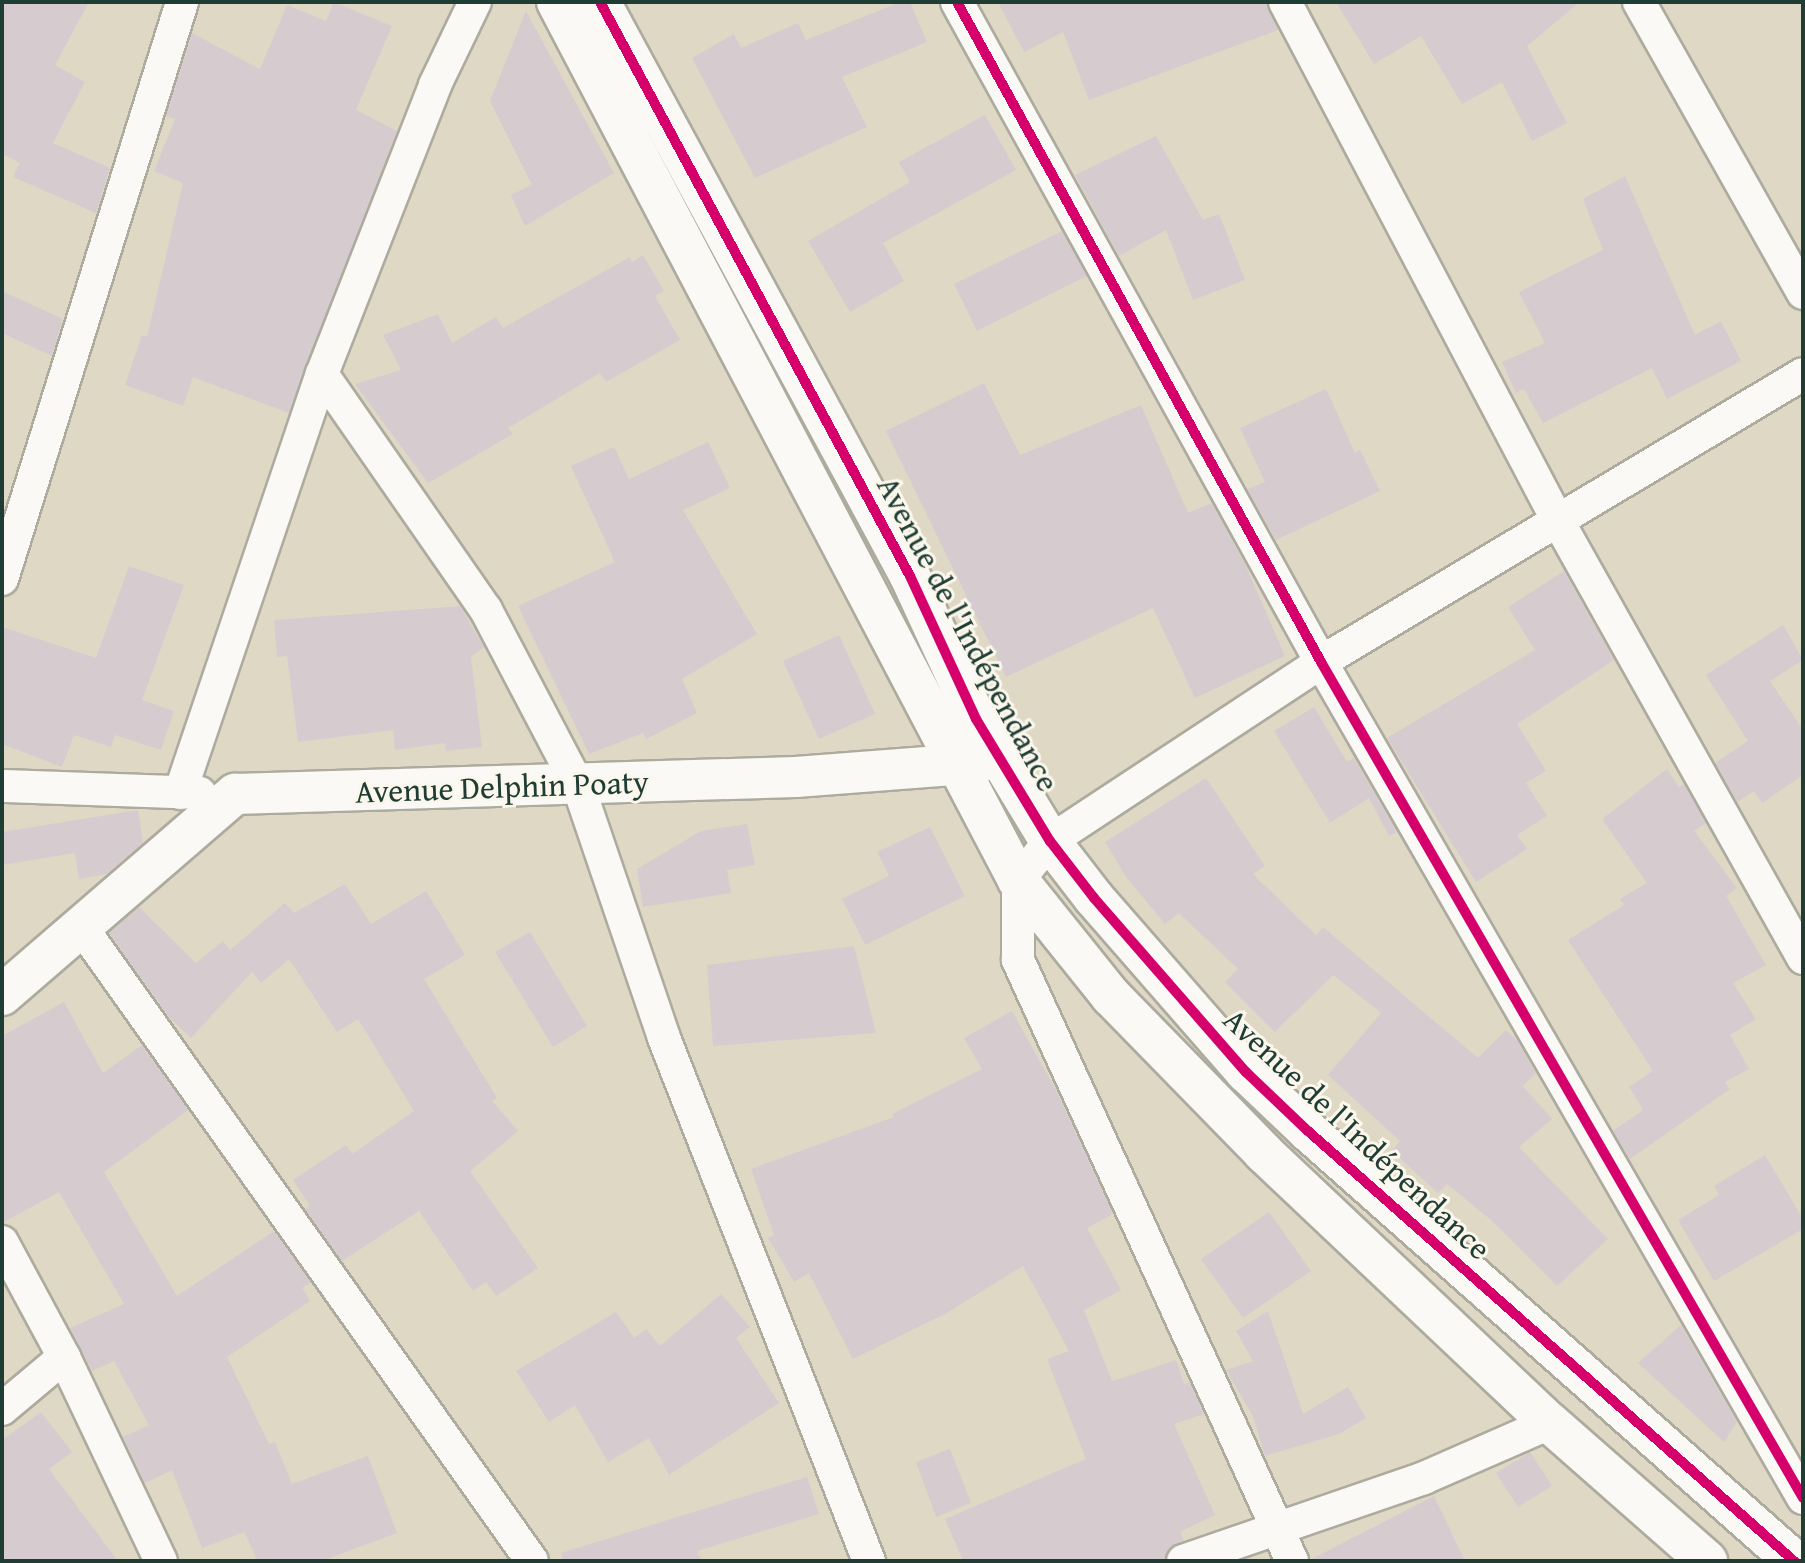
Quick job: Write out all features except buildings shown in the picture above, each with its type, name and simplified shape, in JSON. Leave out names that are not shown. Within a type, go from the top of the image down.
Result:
[{"type":"street","points":[[2,579],[182,2]]},
{"type":"street","points":[[180,793],[322,374],[435,85],[475,2]]},
{"type":"street","points":[[557,2],[956,768],[1018,880],[1111,996],[1194,1082],[1550,1423],[1707,1561]]},
{"type":"street","name":"Avenue de l'Indépendance","points":[[600,2],[910,576],[976,719],[1050,841],[1154,972],[1246,1072],[1794,1561]]},
{"type":"street","points":[[957,2],[1321,662],[1803,1498]]},
{"type":"street","points":[[1285,2],[1558,521],[1803,958]]},
{"type":"street","points":[[1639,2],[1803,293]]},
{"type":"street","points":[[322,374],[486,610],[578,785],[659,1025],[869,1561]]},
{"type":"street","points":[[1292,1561],[1018,960],[1018,880],[1050,841],[1321,662],[1803,374]]},
{"type":"street","name":"Avenue Delphin Poaty","points":[[2,786],[235,794],[578,785],[956,768],[1001,757]]},
{"type":"street","points":[[2,995],[235,794]]},
{"type":"street","points":[[80,925],[532,1561]]},
{"type":"street","points":[[2,1242],[64,1357],[161,1561]]},
{"type":"street","points":[[2,1409],[64,1357]]},
{"type":"street","points":[[1183,1561],[1424,1478],[1550,1423]]},
{"type":"cycle path","points":[[600,2],[910,576],[976,719],[1050,841],[1094,898],[1246,1072],[1308,1131],[1794,1561]]},
{"type":"cycle path","points":[[957,2],[1321,662],[1803,1498]]}]
